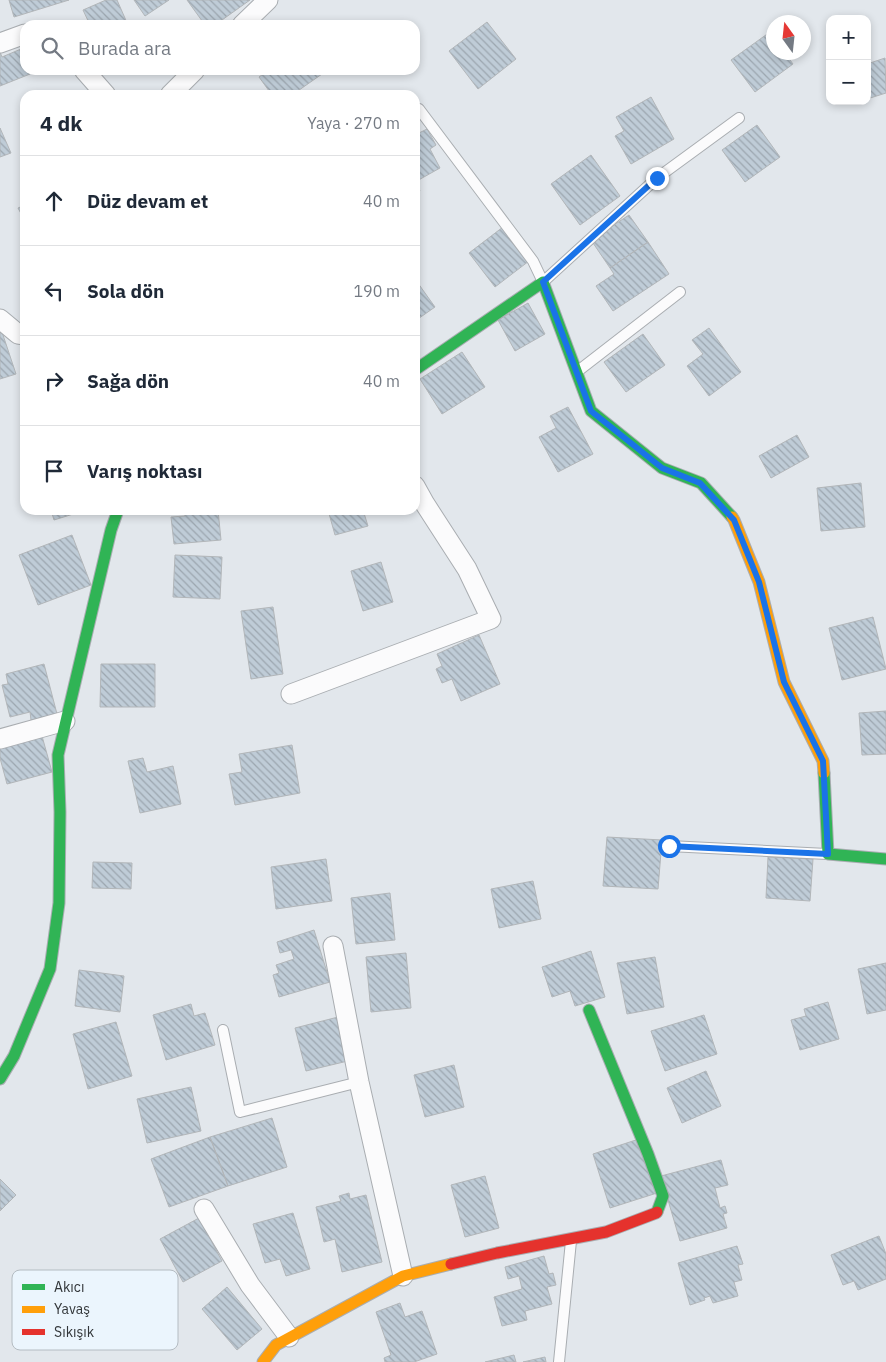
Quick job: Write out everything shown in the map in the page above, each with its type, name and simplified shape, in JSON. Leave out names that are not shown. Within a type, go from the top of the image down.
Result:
[{"type":"street","points":[[247,20],[268,0]]},
{"type":"street","points":[[0,43],[20,36]]},
{"type":"street","points":[[88,75],[102,90]]},
{"type":"street","points":[[175,90],[191,75]]},
{"type":"street","points":[[420,367],[543,282],[591,411],[662,468],[700,483],[734,520],[759,582],[784,682],[823,761],[828,854],[886,859]]},
{"type":"street","points":[[0,319],[20,334]]},
{"type":"street","points":[[292,694],[491,620],[467,569],[420,495]]},
{"type":"street","points":[[0,1079],[14,1056],[50,969],[59,903],[60,812],[58,755],[111,530],[116,515]]},
{"type":"street","points":[[0,739],[65,721]]},
{"type":"street","points":[[332,946],[359,1082],[403,1276]]},
{"type":"street","points":[[263,1362],[276,1345],[289,1337],[403,1276],[497,1253],[606,1232],[656,1213],[663,1196],[648,1154],[589,1010]]},
{"type":"street","points":[[204,1209],[250,1285],[289,1337]]},
{"type":"lane","points":[[420,110],[534,261],[543,282],[657,178],[739,118]]},
{"type":"lane","points":[[577,371],[680,292]]},
{"type":"lane","points":[[669,846],[828,854]]},
{"type":"lane","points":[[223,1030],[240,1112],[359,1082]]},
{"type":"lane","points":[[559,1362],[571,1239]]},
{"type":"building","points":[[9,0],[69,0],[14,17]]},
{"type":"building","points":[[106,0],[117,0],[126,20],[88,20],[83,10]]},
{"type":"building","points":[[134,0],[169,0],[145,16]]},
{"type":"building","points":[[187,0],[250,0],[222,20],[201,20]]},
{"type":"building","points":[[487,22],[516,59],[478,89],[449,51]]},
{"type":"building","points":[[766,35],[766,60],[790,60],[793,64],[755,92],[731,60]]},
{"type":"building","points":[[20,49],[20,75],[28,75],[0,86],[0,52],[2,57]]},
{"type":"building","points":[[885,58],[886,93],[871,98],[871,63]]},
{"type":"building","points":[[262,75],[321,75],[299,90],[268,90],[259,77]]},
{"type":"building","points":[[651,97],[674,139],[631,164],[615,136],[624,131],[616,117]]},
{"type":"building","points":[[757,125],[780,157],[745,182],[722,150]]},
{"type":"building","points":[[0,128],[11,153],[0,157]]},
{"type":"building","points":[[427,129],[436,145],[430,149],[440,168],[420,179],[420,132]]},
{"type":"building","points":[[591,155],[620,196],[580,225],[551,184]]},
{"type":"building","points":[[629,215],[648,242],[610,268],[591,240]]},
{"type":"building","points":[[503,227],[529,261],[495,287],[469,253]]},
{"type":"building","points":[[648,242],[669,274],[613,311],[596,286],[614,274],[610,268]]},
{"type":"building","points":[[420,286],[435,307],[420,318]]},
{"type":"building","points":[[528,303],[545,334],[515,351],[498,320]]},
{"type":"building","points":[[0,326],[16,374],[0,379]]},
{"type":"building","points":[[709,328],[741,372],[709,396],[687,366],[703,354],[692,340]]},
{"type":"building","points":[[643,334],[665,365],[626,392],[604,362]]},
{"type":"building","points":[[462,352],[485,387],[442,414],[420,379]]},
{"type":"building","points":[[568,407],[593,454],[558,472],[539,437],[556,428],[550,416]]},
{"type":"building","points":[[797,435],[809,457],[771,478],[759,456]]},
{"type":"building","points":[[861,483],[865,527],[821,531],[817,488]]},
{"type":"building","points":[[52,515],[70,515],[54,520]]},
{"type":"building","points":[[218,515],[221,540],[174,544],[171,517]]},
{"type":"building","points":[[329,515],[365,515],[368,526],[335,535]]},
{"type":"building","points":[[72,535],[91,585],[38,605],[19,555]]},
{"type":"building","points":[[175,555],[222,557],[220,599],[173,597]]},
{"type":"building","points":[[381,562],[393,602],[363,611],[351,571]]},
{"type":"building","points":[[273,607],[283,674],[251,679],[241,611]]},
{"type":"building","points":[[873,617],[886,669],[842,680],[829,628]]},
{"type":"building","points":[[479,635],[500,684],[461,701],[452,679],[442,683],[436,669],[442,666],[437,654]]},
{"type":"building","points":[[44,664],[57,714],[31,720],[30,712],[10,717],[2,685],[8,684],[6,674]]},
{"type":"building","points":[[101,664],[155,664],[155,707],[100,707]]},
{"type":"building","points":[[886,711],[886,754],[862,755],[859,713]]},
{"type":"building","points":[[42,736],[52,772],[7,784],[0,758],[0,748]]},
{"type":"building","points":[[292,745],[300,793],[235,805],[229,774],[242,772],[239,754]]},
{"type":"building","points":[[143,758],[147,772],[173,766],[181,804],[140,813],[128,761]]},
{"type":"building","points":[[607,837],[662,840],[658,889],[603,886]]},
{"type":"building","points":[[768,857],[813,859],[810,901],[766,898]]},
{"type":"building","points":[[326,859],[332,901],[276,909],[271,867]]},
{"type":"building","points":[[93,862],[132,863],[131,889],[92,888]]},
{"type":"building","points":[[533,881],[541,919],[499,928],[491,889]]},
{"type":"building","points":[[390,893],[395,940],[356,944],[351,898]]},
{"type":"building","points":[[314,930],[330,982],[279,997],[273,975],[279,973],[276,965],[294,959],[291,950],[280,953],[277,942]]},
{"type":"building","points":[[591,951],[605,997],[575,1006],[570,991],[552,997],[542,967]]},
{"type":"building","points":[[406,953],[411,1008],[371,1012],[366,957]]},
{"type":"building","points":[[655,957],[664,1007],[627,1014],[617,963]]},
{"type":"building","points":[[886,963],[886,1010],[867,1014],[858,969]]},
{"type":"building","points":[[79,970],[124,976],[120,1012],[75,1006]]},
{"type":"building","points":[[828,1002],[839,1039],[800,1050],[791,1020],[806,1016],[804,1009]]},
{"type":"building","points":[[191,1004],[194,1016],[205,1013],[215,1045],[166,1060],[153,1015]]},
{"type":"building","points":[[704,1015],[717,1054],[665,1071],[651,1031]]},
{"type":"building","points":[[342,1016],[352,1060],[306,1071],[295,1028]]},
{"type":"building","points":[[116,1022],[132,1076],[88,1089],[73,1034]]},
{"type":"building","points":[[454,1065],[464,1107],[425,1117],[414,1075]]},
{"type":"building","points":[[706,1071],[721,1106],[682,1123],[667,1088]]},
{"type":"building","points":[[191,1087],[201,1131],[147,1143],[137,1099]]},
{"type":"building","points":[[272,1118],[287,1167],[228,1186],[210,1137]]},
{"type":"building","points":[[210,1137],[228,1186],[169,1207],[151,1159]]},
{"type":"building","points":[[639,1139],[657,1193],[610,1208],[593,1154]]},
{"type":"building","points":[[721,1160],[728,1185],[715,1188],[720,1208],[725,1206],[727,1213],[723,1214],[727,1228],[680,1241],[661,1176]]},
{"type":"building","points":[[485,1176],[499,1228],[465,1237],[451,1185]]},
{"type":"building","points":[[0,1179],[16,1195],[0,1211]]},
{"type":"building","points":[[349,1193],[350,1199],[366,1195],[382,1262],[342,1272],[335,1239],[324,1242],[316,1207],[341,1201],[339,1196]]},
{"type":"building","points":[[293,1213],[310,1269],[286,1276],[280,1259],[265,1263],[253,1224]]},
{"type":"building","points":[[199,1218],[222,1261],[183,1282],[160,1239]]},
{"type":"building","points":[[879,1236],[886,1254],[886,1279],[858,1290],[854,1281],[843,1285],[831,1255]]},
{"type":"building","points":[[737,1246],[743,1264],[738,1265],[742,1280],[734,1282],[738,1296],[713,1303],[710,1296],[704,1298],[705,1300],[690,1305],[678,1263]]},
{"type":"building","points":[[544,1256],[549,1274],[553,1273],[556,1285],[547,1287],[552,1304],[525,1311],[527,1320],[502,1326],[494,1297],[522,1289],[519,1276],[508,1279],[505,1267]]},
{"type":"building","points":[[227,1287],[262,1329],[237,1350],[202,1309]]},
{"type":"building","points":[[400,1303],[405,1317],[422,1311],[437,1354],[414,1362],[385,1362],[384,1358],[391,1355],[376,1312]]},
{"type":"building","points":[[514,1355],[516,1362],[485,1362]]},
{"type":"building","points":[[545,1357],[546,1362],[523,1362]]},
{"type":"traffic: fast","points":[[420,367],[543,282],[591,411],[662,468],[701,483],[732,517]]},
{"type":"traffic: fast","points":[[0,1079],[14,1056],[50,969],[59,903],[60,812],[58,755],[111,530],[116,515]]},
{"type":"traffic: fast","points":[[824,773],[828,854],[886,859]]},
{"type":"traffic: fast","points":[[589,1010],[648,1154],[663,1196],[657,1212]]},
{"type":"traffic: slow","points":[[732,517],[759,582],[784,682],[823,761],[824,773]]},
{"type":"traffic: slow","points":[[263,1362],[276,1345],[403,1276],[451,1264]]},
{"type":"traffic: jam","points":[[451,1264],[606,1232],[657,1212]]},
{"type":"route","points":[[657,178],[543,282],[591,411],[662,468],[700,483],[734,520],[759,582],[784,682],[823,761],[828,854],[669,846]]}]
